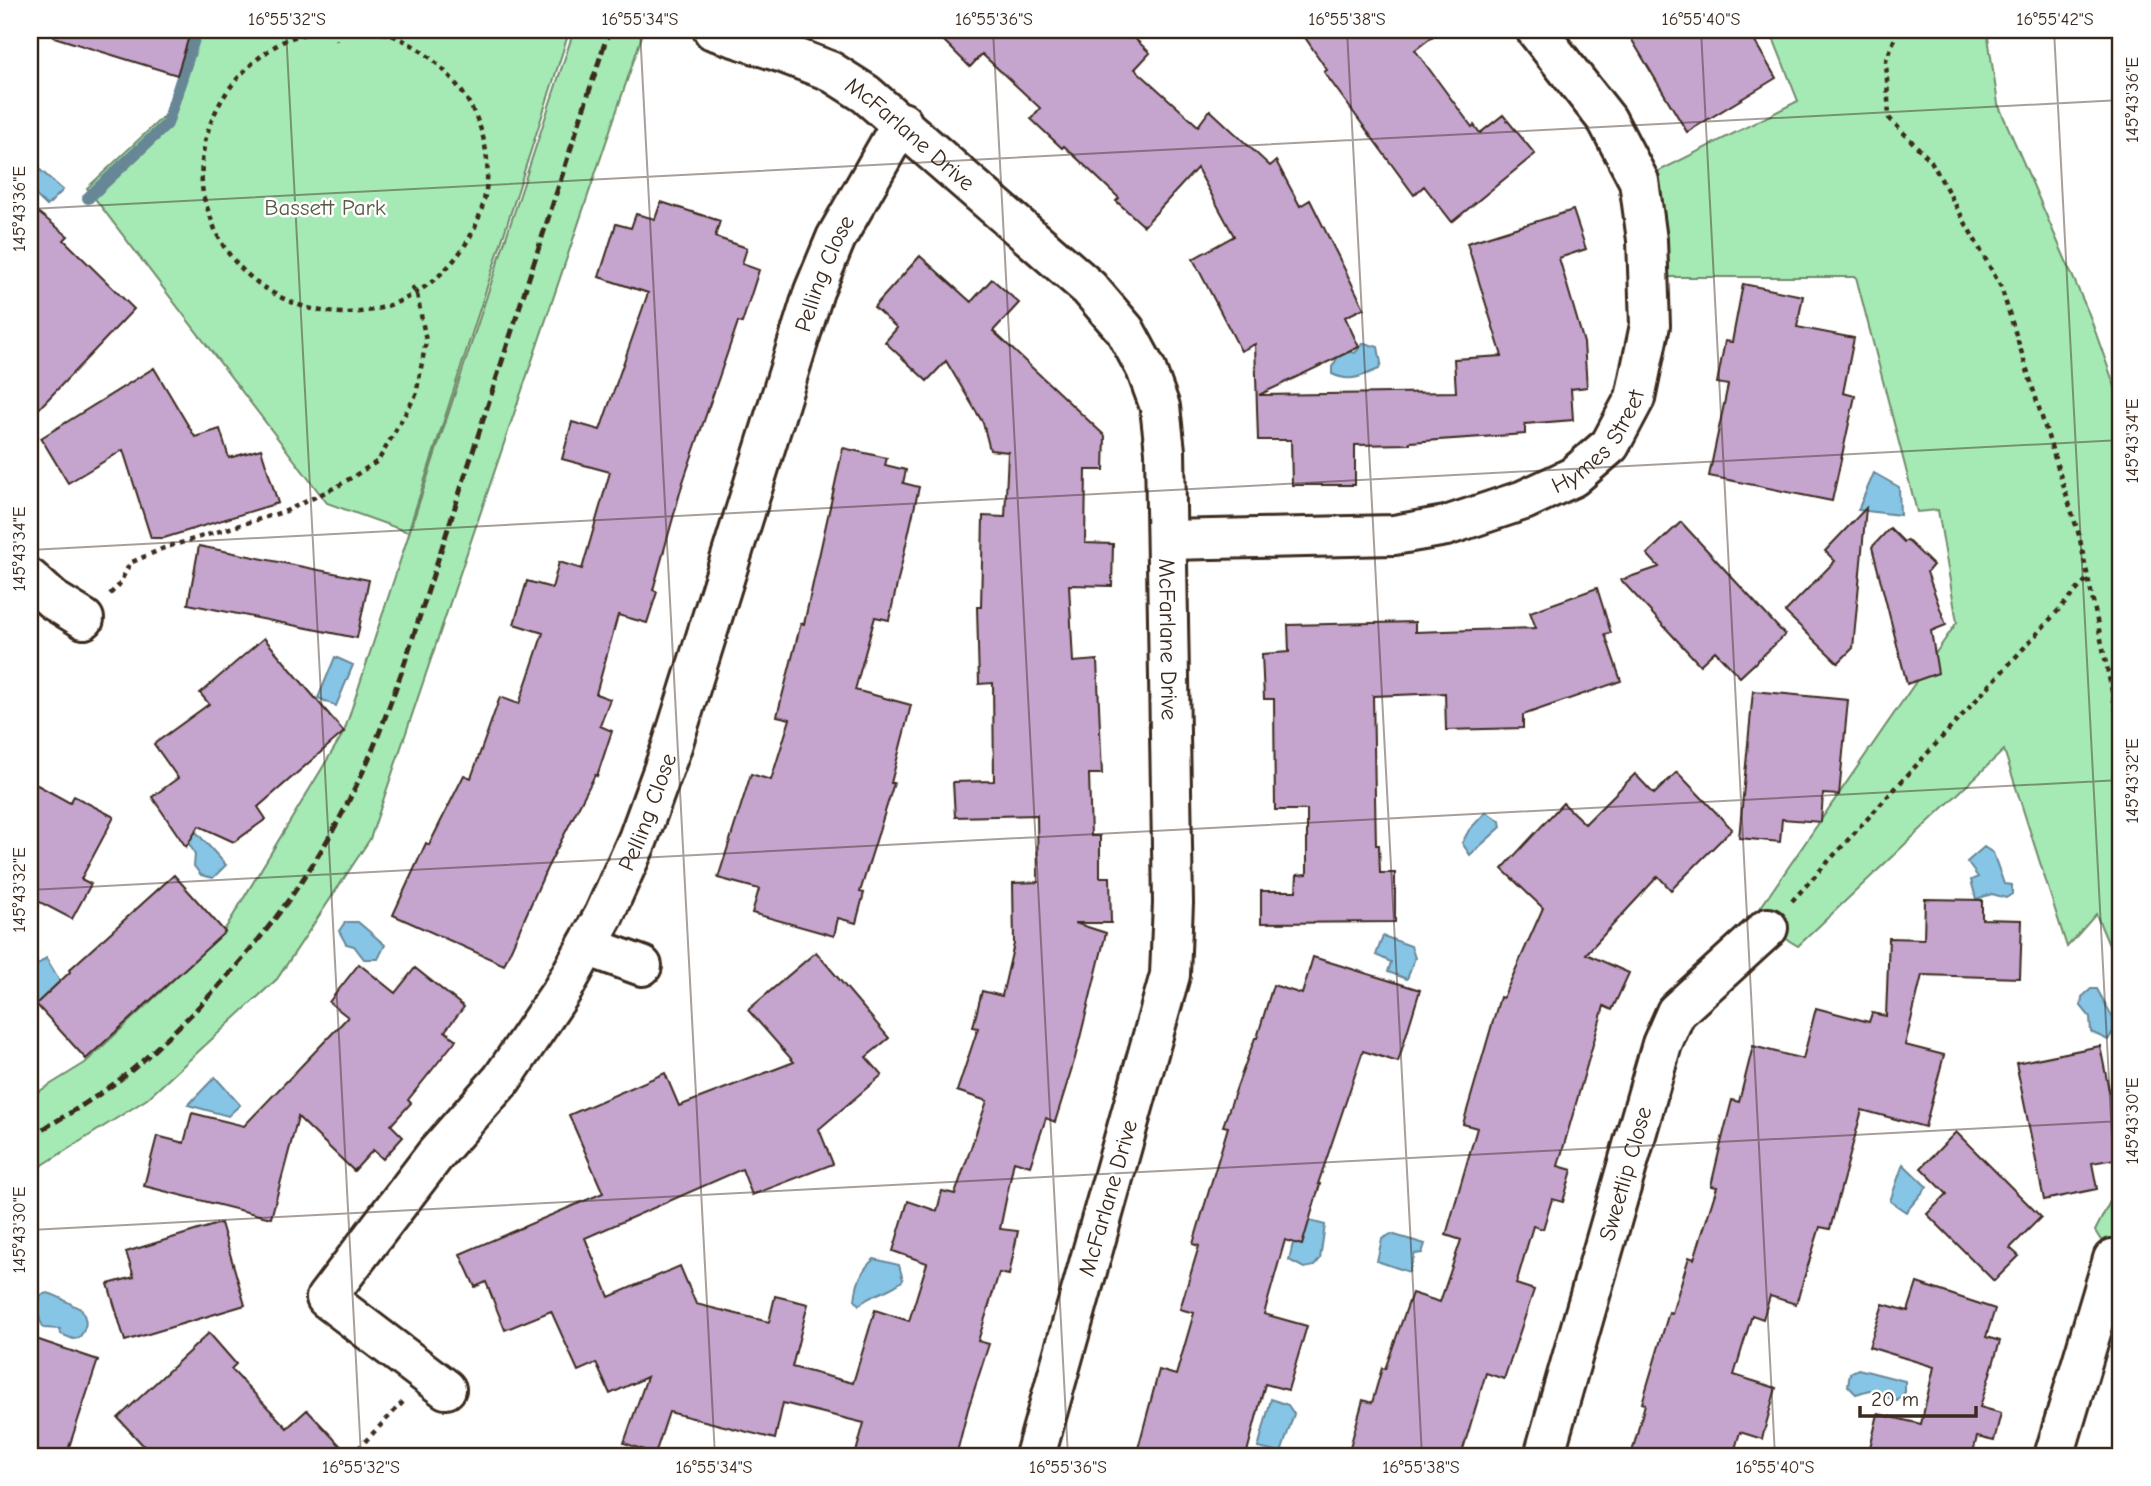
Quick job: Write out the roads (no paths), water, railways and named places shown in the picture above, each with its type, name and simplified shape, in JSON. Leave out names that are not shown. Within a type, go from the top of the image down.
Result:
[{"type":"street","name":"McFarlane Drive","points":[[713,30],[830,71],[902,122],[1089,288],[1125,330],[1146,369],[1160,407],[1165,451],[1167,540],[1173,903],[1170,975],[1035,1456]]},
{"type":"street","name":"Hymes Street","points":[[1167,540],[1394,535],[1446,526],[1524,500],[1573,477],[1611,446],[1635,398],[1650,325],[1647,240],[1639,181],[1607,120],[1536,30]]},
{"type":"street","name":"Pelling Close","points":[[437,1383],[326,1298],[435,1155],[502,1079],[563,989],[604,915],[638,839],[671,746],[814,291],[836,238],[902,122]]},
{"type":"street","points":[[30,579],[53,600],[84,619]]},
{"type":"street","name":"Sweetlip Close","points":[[1544,1456],[1662,1044],[1676,1012],[1768,928]]},
{"type":"street","points":[[587,946],[642,965]]},
{"type":"street","points":[[2054,1456],[2113,1259]]},
{"type":"water","points":[[30,161],[63,190],[47,206],[30,190]]},
{"type":"water","points":[[1364,343],[1378,347],[1381,363],[1379,369],[1350,378],[1332,374],[1332,367],[1342,350],[1355,353]]},
{"type":"water","points":[[1874,473],[1899,487],[1900,515],[1858,510]]},
{"type":"water","points":[[335,657],[353,665],[336,706],[318,698]]},
{"type":"water","points":[[1486,812],[1500,821],[1501,827],[1470,855],[1462,843],[1469,830]]},
{"type":"water","points":[[197,833],[226,865],[213,878],[201,875],[194,866],[195,854],[187,840],[191,834]]},
{"type":"water","points":[[1984,847],[1993,853],[2004,884],[2012,885],[2012,894],[2006,898],[1992,894],[1976,899],[1971,880],[1978,877],[1967,862]]},
{"type":"water","points":[[345,922],[358,922],[385,945],[378,959],[364,959],[354,946],[346,944],[339,931]]},
{"type":"water","points":[[1383,936],[1411,946],[1415,958],[1407,979],[1388,972],[1391,962],[1376,955]]},
{"type":"water","points":[[46,958],[60,981],[36,1004],[30,997],[30,971]]},
{"type":"water","points":[[2091,989],[2097,989],[2117,1025],[2108,1040],[2091,1032],[2090,1017],[2081,1006],[2082,997]]},
{"type":"water","points":[[215,1077],[240,1105],[228,1116],[188,1105]]},
{"type":"water","points":[[1903,1164],[1927,1187],[1906,1212],[1890,1201]]},
{"type":"water","points":[[1299,1218],[1325,1225],[1320,1259],[1314,1266],[1304,1268],[1289,1260]]},
{"type":"water","points":[[1391,1234],[1425,1244],[1422,1253],[1415,1254],[1409,1272],[1377,1261],[1382,1239]]},
{"type":"water","points":[[874,1259],[899,1265],[903,1280],[859,1305],[855,1300],[858,1282]]},
{"type":"water","points":[[47,1293],[81,1309],[86,1324],[79,1338],[73,1339],[61,1334],[60,1329],[44,1328],[39,1308],[41,1295]]},
{"type":"water","points":[[1858,1369],[1905,1381],[1905,1392],[1897,1401],[1869,1390],[1856,1394],[1848,1386],[1850,1373]]},
{"type":"water","points":[[1271,1399],[1288,1405],[1294,1414],[1281,1453],[1258,1448]]},
{"type":"waterway","points":[[88,198],[167,124],[197,30]]},
{"type":"railway","points":[[30,1137],[122,1078],[199,1006],[276,918],[320,853],[339,819],[370,756],[402,671],[609,30]]},
{"type":"park label","name":"Bassett Park","points":[[325,207]]}]
